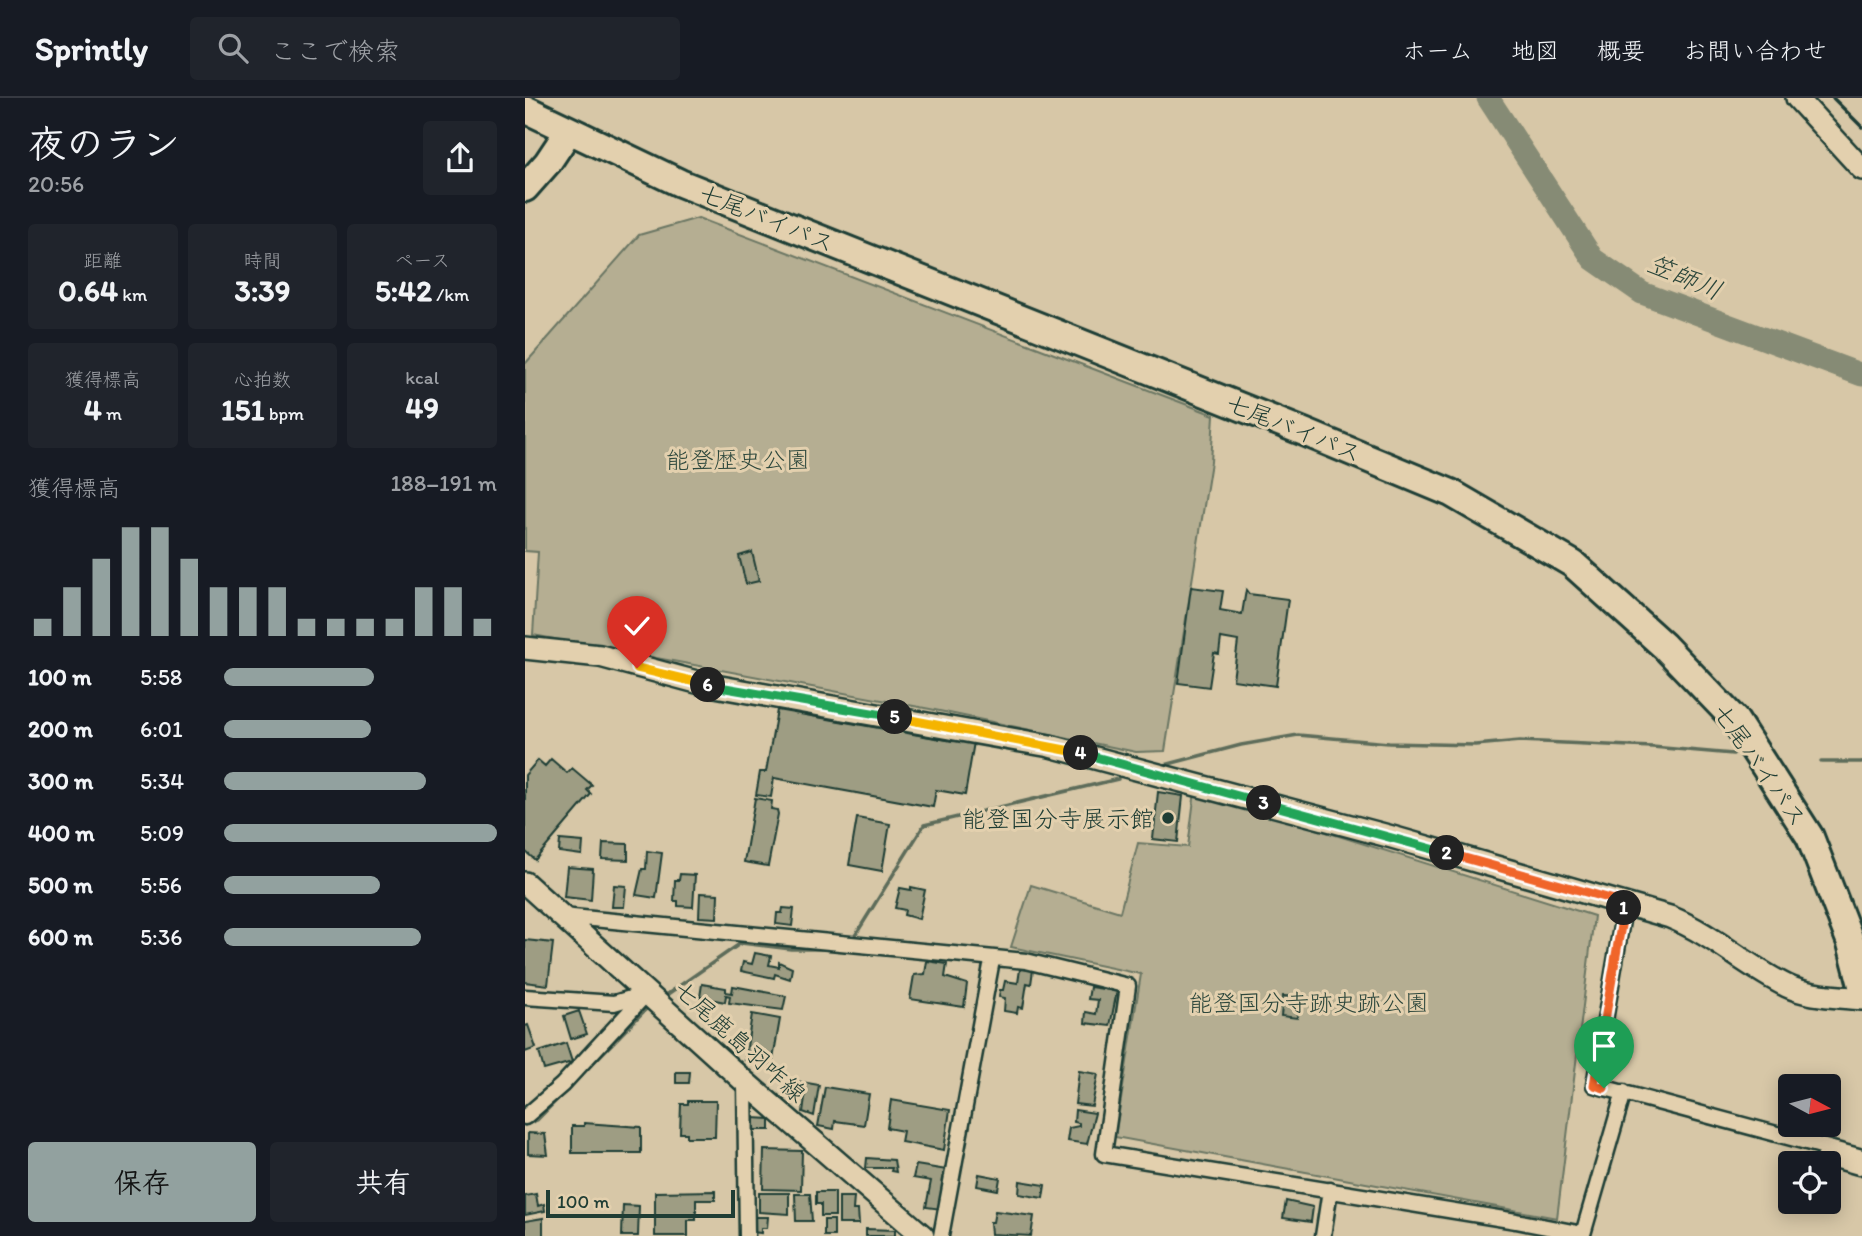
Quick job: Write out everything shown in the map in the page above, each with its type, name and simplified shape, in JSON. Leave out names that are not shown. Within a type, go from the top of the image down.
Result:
[{"type":"highway","name":"七尾バイパス","points":[[525,109],[568,132],[680,183],[1292,426],[1451,494],[1573,564],[1664,646],[1735,720],[1810,837],[1851,943],[1862,985]]},
{"type":"highway","points":[[525,188],[548,162],[568,132]]},
{"type":"street","points":[[1797,98],[1862,169]]},
{"type":"street","points":[[525,648],[600,656],[703,684],[1050,746],[1625,903],[1700,929],[1788,986],[1819,995],[1862,999]]},
{"type":"street","name":"七尾鹿島羽咋線","points":[[525,883],[745,1082],[923,1236]]},
{"type":"street","points":[[1625,903],[1594,1085],[1861,1162]]},
{"type":"street","points":[[562,916],[992,960],[1026,961],[1128,986],[1104,1154],[1583,1234],[1625,1092]]},
{"type":"street","points":[[941,1236],[992,960]]},
{"type":"street","points":[[525,997],[614,1003],[653,998]]},
{"type":"street","points":[[525,1117],[653,998]]},
{"type":"street","points":[[745,1082],[747,1236]]},
{"type":"street","points":[[1323,1236],[1330,1190]]},
{"type":"green space","name":"能登歴史公園","points":[[698,218],[1214,415],[1211,462],[1165,751],[1136,752],[930,709],[533,635],[538,552],[525,551],[525,364],[639,235]]},
{"type":"green space","name":"能登国分寺跡史跡公園","points":[[1195,791],[1594,916],[1557,1218],[1115,1137],[1141,974],[1011,947],[1031,885],[1120,912],[1138,843],[1188,847]]},
{"type":"building","points":[[752,552],[759,581],[746,584],[739,556]]},
{"type":"building","points":[[1191,587],[1223,591],[1220,610],[1242,614],[1246,590],[1249,594],[1288,599],[1276,686],[1233,680],[1238,641],[1221,638],[1219,654],[1214,653],[1209,687],[1178,683]]},
{"type":"building","points":[[777,710],[953,741],[954,738],[974,742],[965,795],[936,790],[933,807],[774,778],[771,797],[756,795],[760,772],[766,772]]},
{"type":"building","points":[[551,759],[567,773],[572,768],[592,785],[587,790],[591,794],[535,860],[525,851],[525,775],[538,760],[545,766]]},
{"type":"building","name":"能登国分寺展示館","points":[[1158,792],[1183,796],[1178,842],[1153,839]]},
{"type":"building","points":[[755,798],[772,801],[771,809],[777,810],[778,814],[768,866],[744,862]]},
{"type":"building","points":[[857,818],[890,824],[882,871],[849,865]]},
{"type":"building","points":[[560,840],[583,842],[582,855],[559,852]]},
{"type":"building","points":[[603,843],[628,844],[628,860],[602,859]]},
{"type":"building","points":[[647,851],[662,853],[656,898],[636,895],[642,869],[646,869]]},
{"type":"building","points":[[567,867],[593,869],[591,900],[564,897]]},
{"type":"building","points":[[680,874],[695,875],[693,907],[678,906],[678,901],[674,901],[675,880],[679,880]]},
{"type":"building","points":[[614,885],[626,886],[624,907],[612,907]]},
{"type":"building","points":[[911,887],[925,890],[919,919],[904,915],[905,910],[895,908],[900,888],[911,890]]},
{"type":"building","points":[[700,893],[718,894],[717,918],[699,917]]},
{"type":"building","points":[[783,908],[794,909],[792,926],[776,924],[777,913],[782,913]]},
{"type":"building","points":[[525,940],[553,943],[548,985],[525,982]]},
{"type":"building","points":[[755,953],[771,956],[769,965],[779,967],[779,962],[792,968],[790,979],[775,974],[774,978],[741,971],[743,962],[752,964]]},
{"type":"building","points":[[927,961],[947,964],[945,977],[967,984],[964,1007],[910,999],[914,975],[925,974]]},
{"type":"building","points":[[1020,969],[1033,970],[1031,984],[1027,983],[1023,1008],[1018,1007],[1017,1013],[1004,1011],[1005,998],[999,997],[1000,990],[1003,990],[1005,981],[1018,983]]},
{"type":"building","points":[[702,984],[726,988],[726,992],[732,993],[733,986],[786,996],[783,1010],[729,1003],[730,996],[726,995],[725,1002],[700,997]]},
{"type":"building","points":[[1090,987],[1117,991],[1110,1026],[1085,1023],[1086,1012],[1096,1014],[1098,1000],[1088,999]]},
{"type":"building","points":[[1283,996],[1299,997],[1297,1018],[1281,1016]]},
{"type":"building","points":[[579,1011],[587,1034],[571,1039],[564,1016]]},
{"type":"building","points":[[752,1014],[780,1019],[772,1065],[745,1060]]},
{"type":"building","points":[[528,1025],[536,1048],[525,1052],[525,1026]]},
{"type":"building","points":[[566,1043],[572,1062],[544,1070],[539,1052]]},
{"type":"building","points":[[1079,1071],[1098,1074],[1092,1106],[1075,1104]]},
{"type":"building","points":[[676,1072],[690,1072],[689,1083],[676,1083]]},
{"type":"building","points":[[790,1080],[819,1085],[814,1116],[803,1112],[805,1097],[788,1094]]},
{"type":"building","points":[[825,1087],[869,1094],[864,1125],[835,1121],[834,1129],[818,1126]]},
{"type":"building","points":[[891,1100],[950,1110],[944,1150],[901,1142],[903,1131],[887,1128]]},
{"type":"building","points":[[688,1101],[716,1101],[715,1137],[687,1137],[687,1133],[680,1133],[681,1104],[688,1104]]},
{"type":"building","points":[[1075,1110],[1095,1113],[1087,1144],[1067,1141],[1069,1128],[1079,1126],[1079,1123],[1074,1122]]},
{"type":"building","points":[[753,1118],[770,1119],[770,1130],[753,1130]]},
{"type":"building","points":[[584,1123],[641,1127],[641,1153],[572,1153],[572,1126],[584,1126]]},
{"type":"building","points":[[528,1133],[545,1134],[548,1155],[528,1154]]},
{"type":"building","points":[[764,1150],[802,1151],[801,1190],[763,1189]]},
{"type":"building","points":[[867,1158],[894,1160],[896,1172],[891,1171],[892,1168],[866,1168]]},
{"type":"building","points":[[916,1165],[947,1170],[941,1209],[926,1207],[931,1181],[913,1178]]},
{"type":"building","points":[[979,1174],[1000,1178],[998,1190],[977,1186]]},
{"type":"building","points":[[1020,1181],[1045,1185],[1043,1198],[1019,1194]]},
{"type":"building","points":[[715,1191],[715,1200],[696,1200],[696,1220],[688,1220],[688,1236],[655,1236],[655,1192]]},
{"type":"building","points":[[816,1192],[835,1192],[835,1216],[821,1216],[821,1204],[816,1204]]},
{"type":"building","points":[[759,1193],[789,1193],[789,1214],[759,1212]]},
{"type":"building","points":[[536,1194],[538,1206],[544,1204],[545,1211],[525,1215],[525,1196]]},
{"type":"building","points":[[795,1194],[810,1194],[812,1221],[796,1221]]},
{"type":"building","points":[[839,1197],[854,1197],[853,1210],[858,1210],[859,1224],[839,1224]]},
{"type":"building","points":[[1286,1201],[1313,1207],[1311,1222],[1283,1218]]},
{"type":"building","points":[[623,1205],[639,1206],[638,1236],[622,1236]]},
{"type":"building","points":[[995,1211],[1034,1216],[1031,1236],[991,1234],[990,1222],[993,1222]]},
{"type":"building","points":[[754,1217],[768,1217],[767,1228],[761,1228],[761,1233],[753,1232]]},
{"type":"building","points":[[543,1218],[543,1236],[525,1236],[525,1221]]},
{"type":"building","points":[[824,1220],[834,1220],[834,1236],[824,1236]]},
{"type":"building","points":[[866,1229],[895,1230],[895,1236],[866,1236]]},
{"type":"waterway","name":"笠師川","points":[[1488,98],[1593,259],[1642,293],[1862,375]]},
{"type":"waterway","points":[[1161,766],[1241,745],[1298,735],[1389,743],[1475,745],[1520,741],[1733,754]]},
{"type":"waterway","points":[[1821,762],[1862,762]]},
{"type":"waterway","points":[[853,939],[924,825],[1118,779]]},
{"type":"waterway","points":[[662,998],[741,943],[791,949],[836,949]]},
{"type":"waterway","points":[[525,1125],[537,1120],[649,1006]]},
{"type":"railway","points":[[1833,98],[1862,127]]},
{"type":"place","name":"能登国分寺展示館","points":[[1168,818]]},
{"type":"route","points":[[637,668],[703,684],[1050,746],[1392,837],[1625,903],[1594,1085],[1604,1088]]}]
